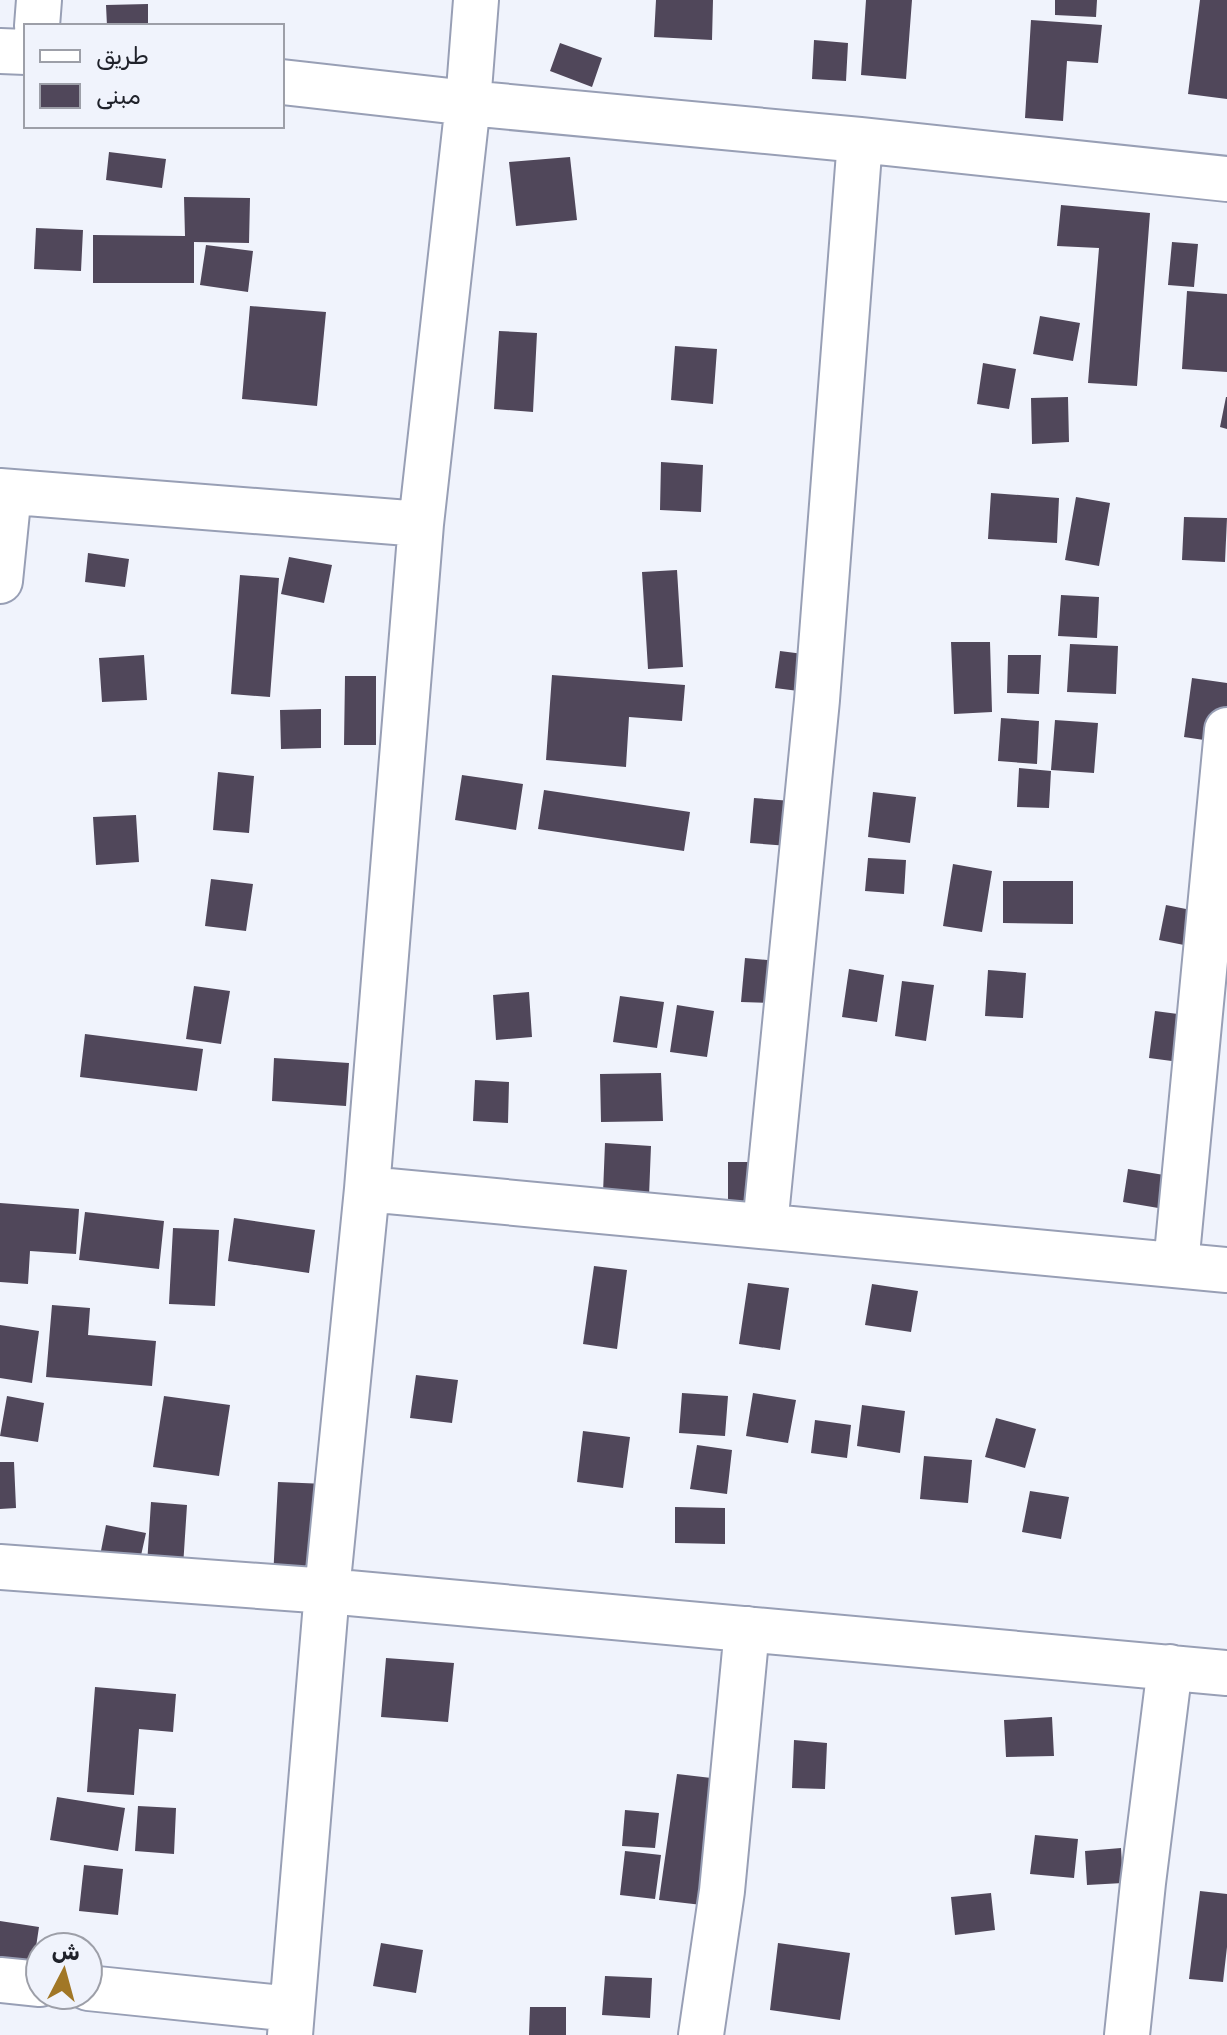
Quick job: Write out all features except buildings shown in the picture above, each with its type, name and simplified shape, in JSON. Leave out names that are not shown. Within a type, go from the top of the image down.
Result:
[{"type":"street","points":[[37,24],[39,0]]},
{"type":"street","points":[[104,1991],[291,2022],[327,1591],[367,1189],[421,524],[468,103],[476,0]]},
{"type":"street","points":[[0,51],[24,52]]},
{"type":"street","points":[[284,82],[1227,179]]},
{"type":"street","points":[[765,1226],[817,700],[860,140]]},
{"type":"street","points":[[0,581],[5,492],[421,524]]},
{"type":"street","points":[[1176,1265],[1227,730]]},
{"type":"street","points":[[367,1189],[1227,1270]]},
{"type":"street","points":[[0,1567],[327,1591],[1227,1673]]},
{"type":"street","points":[[701,2035],[722,1891],[747,1629]]},
{"type":"street","points":[[1127,2035],[1170,1667]]},
{"type":"street","points":[[0,1980],[24,1982]]}]
